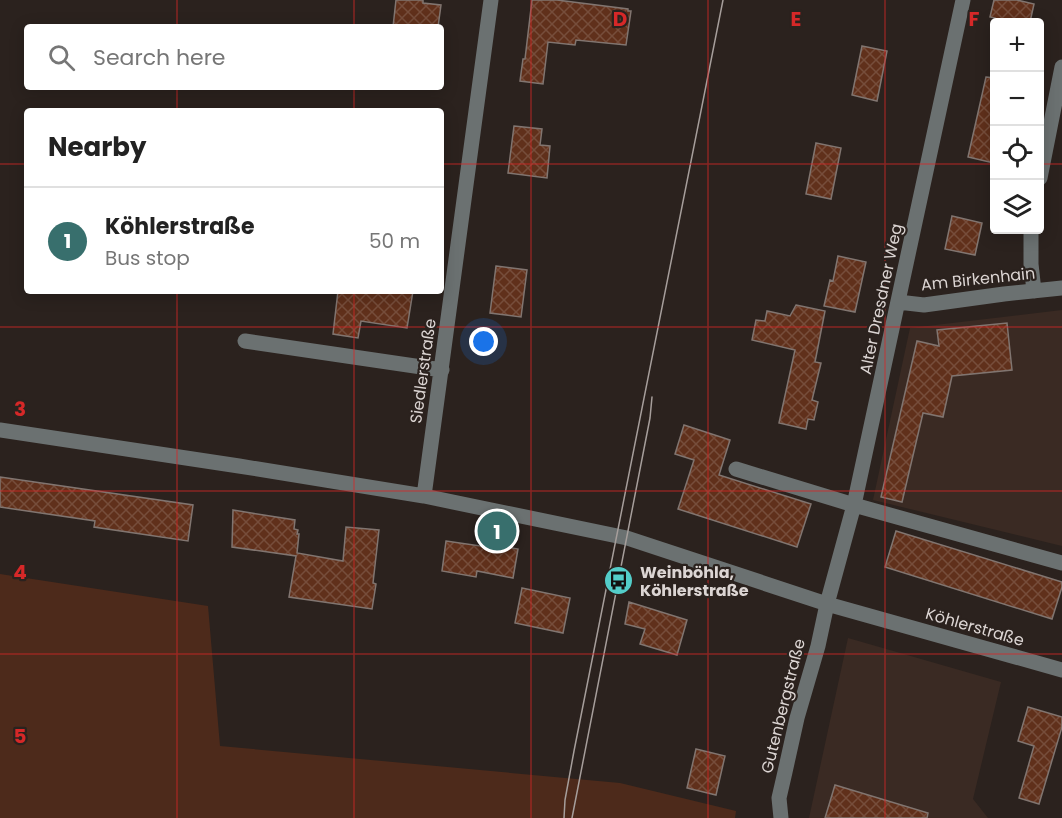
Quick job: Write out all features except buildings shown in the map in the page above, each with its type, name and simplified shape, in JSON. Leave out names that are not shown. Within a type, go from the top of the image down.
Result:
[{"type":"street","name":"Siedlerstraße","points":[[424,496],[491,0]]},
{"type":"street","name":"Alter Dresdner Weg","points":[[827,604],[854,505],[963,0]]},
{"type":"street","points":[[1044,158],[1062,68]]},
{"type":"street","points":[[1031,234],[1034,291]]},
{"type":"street","name":"Am Birkenhain","points":[[898,302],[924,305],[1062,288]]},
{"type":"street","points":[[245,341],[442,370]]},
{"type":"street","name":"Köhlerstraße","points":[[0,430],[424,496],[627,538],[827,604],[1061,666]]},
{"type":"street","points":[[736,469],[854,505],[1062,563]]},
{"type":"street","name":"Gutenbergstraße","points":[[781,818],[779,798],[784,772],[827,604]]},
{"type":"shaded area","points":[[1062,310],[1062,546],[873,500],[910,328]]},
{"type":"shaded area","points":[[0,574],[208,606],[220,746],[620,783],[736,811],[735,818],[0,818]]},
{"type":"shaded area","points":[[848,638],[1001,682],[973,799],[988,818],[809,818]]},
{"type":"tram line","points":[[564,818],[574,751],[723,0]]},
{"type":"tram line","points":[[572,818],[650,418],[652,397]]},
{"type":"place","name":"Köhlerstraße","points":[[497,531]]},
{"type":"place","name":"Weinböhla, Köhlerstraße","points":[[619,581]]}]
